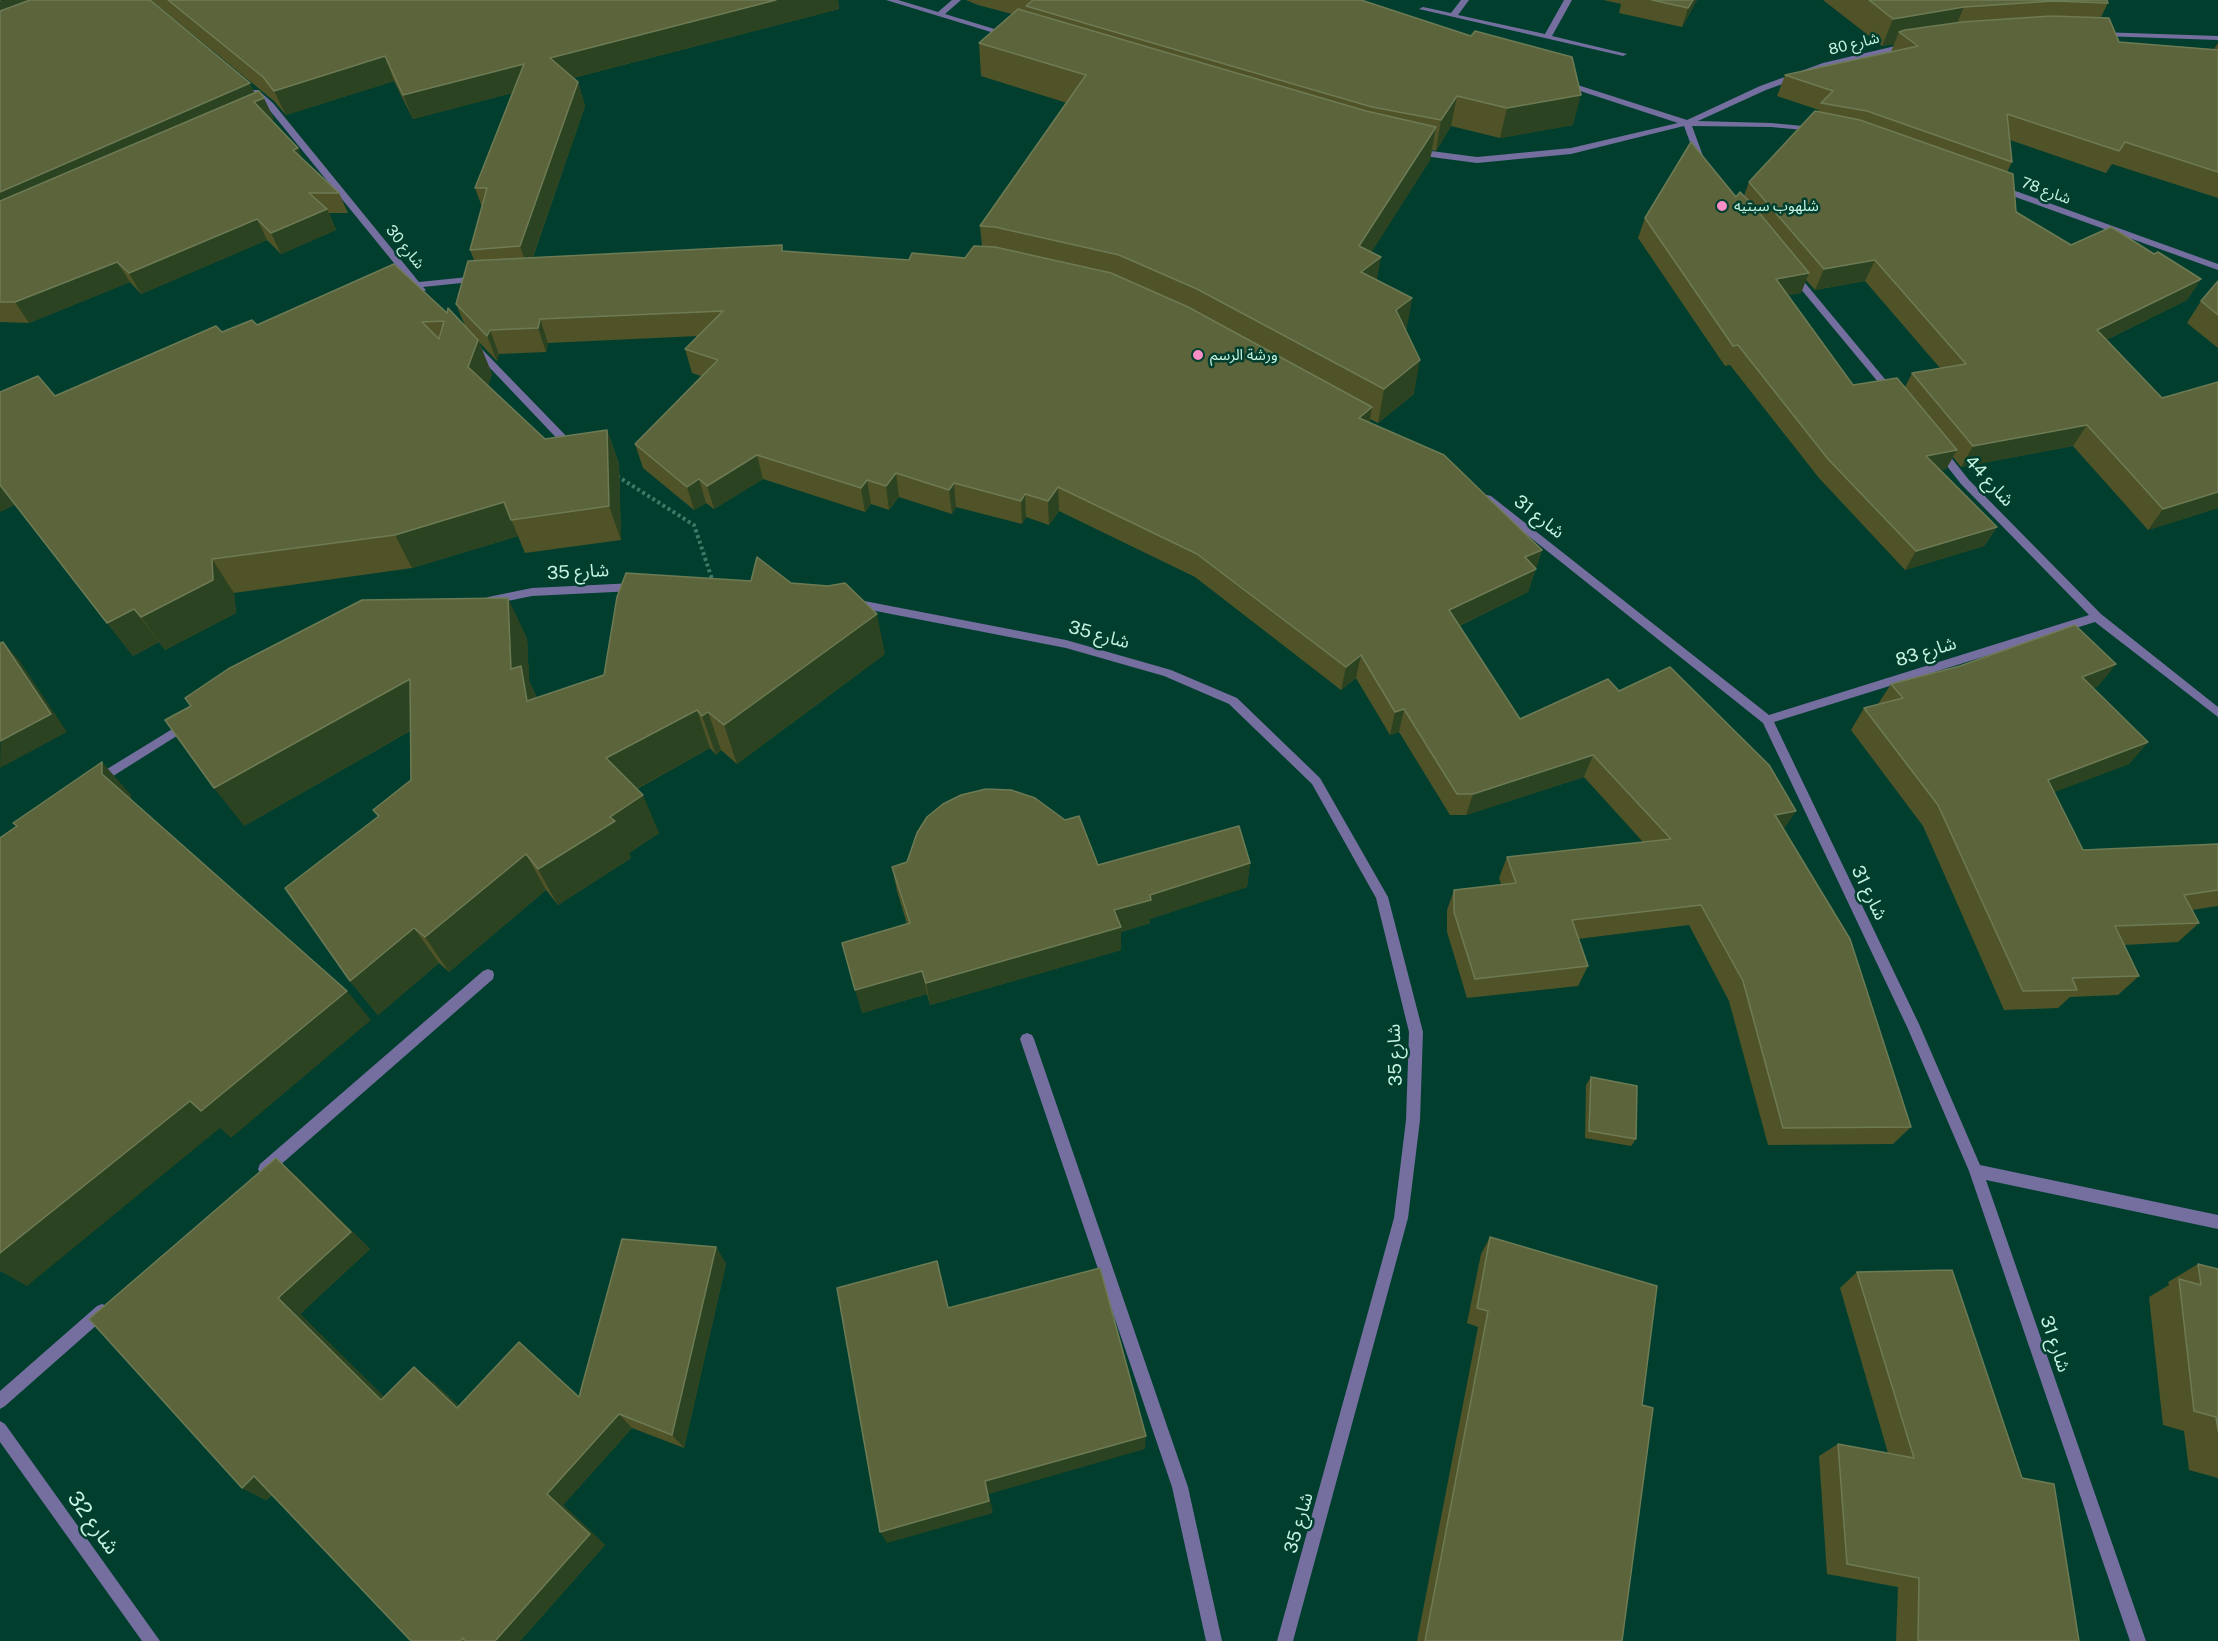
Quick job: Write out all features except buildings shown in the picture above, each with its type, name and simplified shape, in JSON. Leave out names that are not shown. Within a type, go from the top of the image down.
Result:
[{"type":"street","points":[[890,0],[1020,38]]},
{"type":"street","points":[[940,14],[957,0]]},
{"type":"street","points":[[1453,16],[1465,0]]},
{"type":"street","points":[[1547,37],[1568,0]]},
{"type":"street","points":[[1424,9],[1623,54]]},
{"type":"street","points":[[2096,34],[2218,38]]},
{"type":"street","name":"شارع 80","points":[[1687,123],[1763,88],[1826,64],[1896,47],[1919,44]]},
{"type":"street","points":[[1558,80],[1687,123]]},
{"type":"street","name":"شارع 30","points":[[252,90],[270,105],[432,302]]},
{"type":"street","points":[[260,109],[270,105]]},
{"type":"street","points":[[1687,123],[1705,171]]},
{"type":"street","points":[[1407,150],[1477,160],[1524,158],[1571,151],[1687,123],[1771,124],[1828,131]]},
{"type":"street","name":"شارع 78","points":[[1988,184],[2218,267]]},
{"type":"street","points":[[1785,264],[1898,400]]},
{"type":"street","points":[[394,292],[416,285],[487,279]]},
{"type":"street","points":[[464,335],[569,445]]},
{"type":"street","name":"شارع 44","points":[[1935,445],[1965,482],[2097,617],[2218,713]]},
{"type":"street","name":"شارع 31","points":[[1481,494],[1767,720],[1914,1028],[1976,1171],[2138,1641]]},
{"type":"street","name":"شارع 35","points":[[477,603],[532,592],[645,587]]},
{"type":"street","name":"شارع 35","points":[[838,600],[1066,645],[1167,673],[1233,701],[1316,781],[1382,897],[1416,1032],[1413,1120],[1401,1218],[1285,1641]]},
{"type":"street","name":"شارع 83","points":[[1767,720],[2097,617]]},
{"type":"street","points":[[88,786],[195,719]]},
{"type":"street","points":[[253,1180],[488,975]]},
{"type":"street","points":[[1027,1039],[1180,1487],[1214,1641]]},
{"type":"street","points":[[1976,1171],[2218,1222]]},
{"type":"street","points":[[0,1401],[117,1298]]},
{"type":"street","name":"شارع 32","points":[[0,1429],[152,1641]]},
{"type":"path","points":[[569,445],[694,525],[714,584]]},
{"type":"place","name":"شلهوب سبتيه","points":[[1722,206]]},
{"type":"place","name":"ورشة الرسم","points":[[1198,355]]}]
